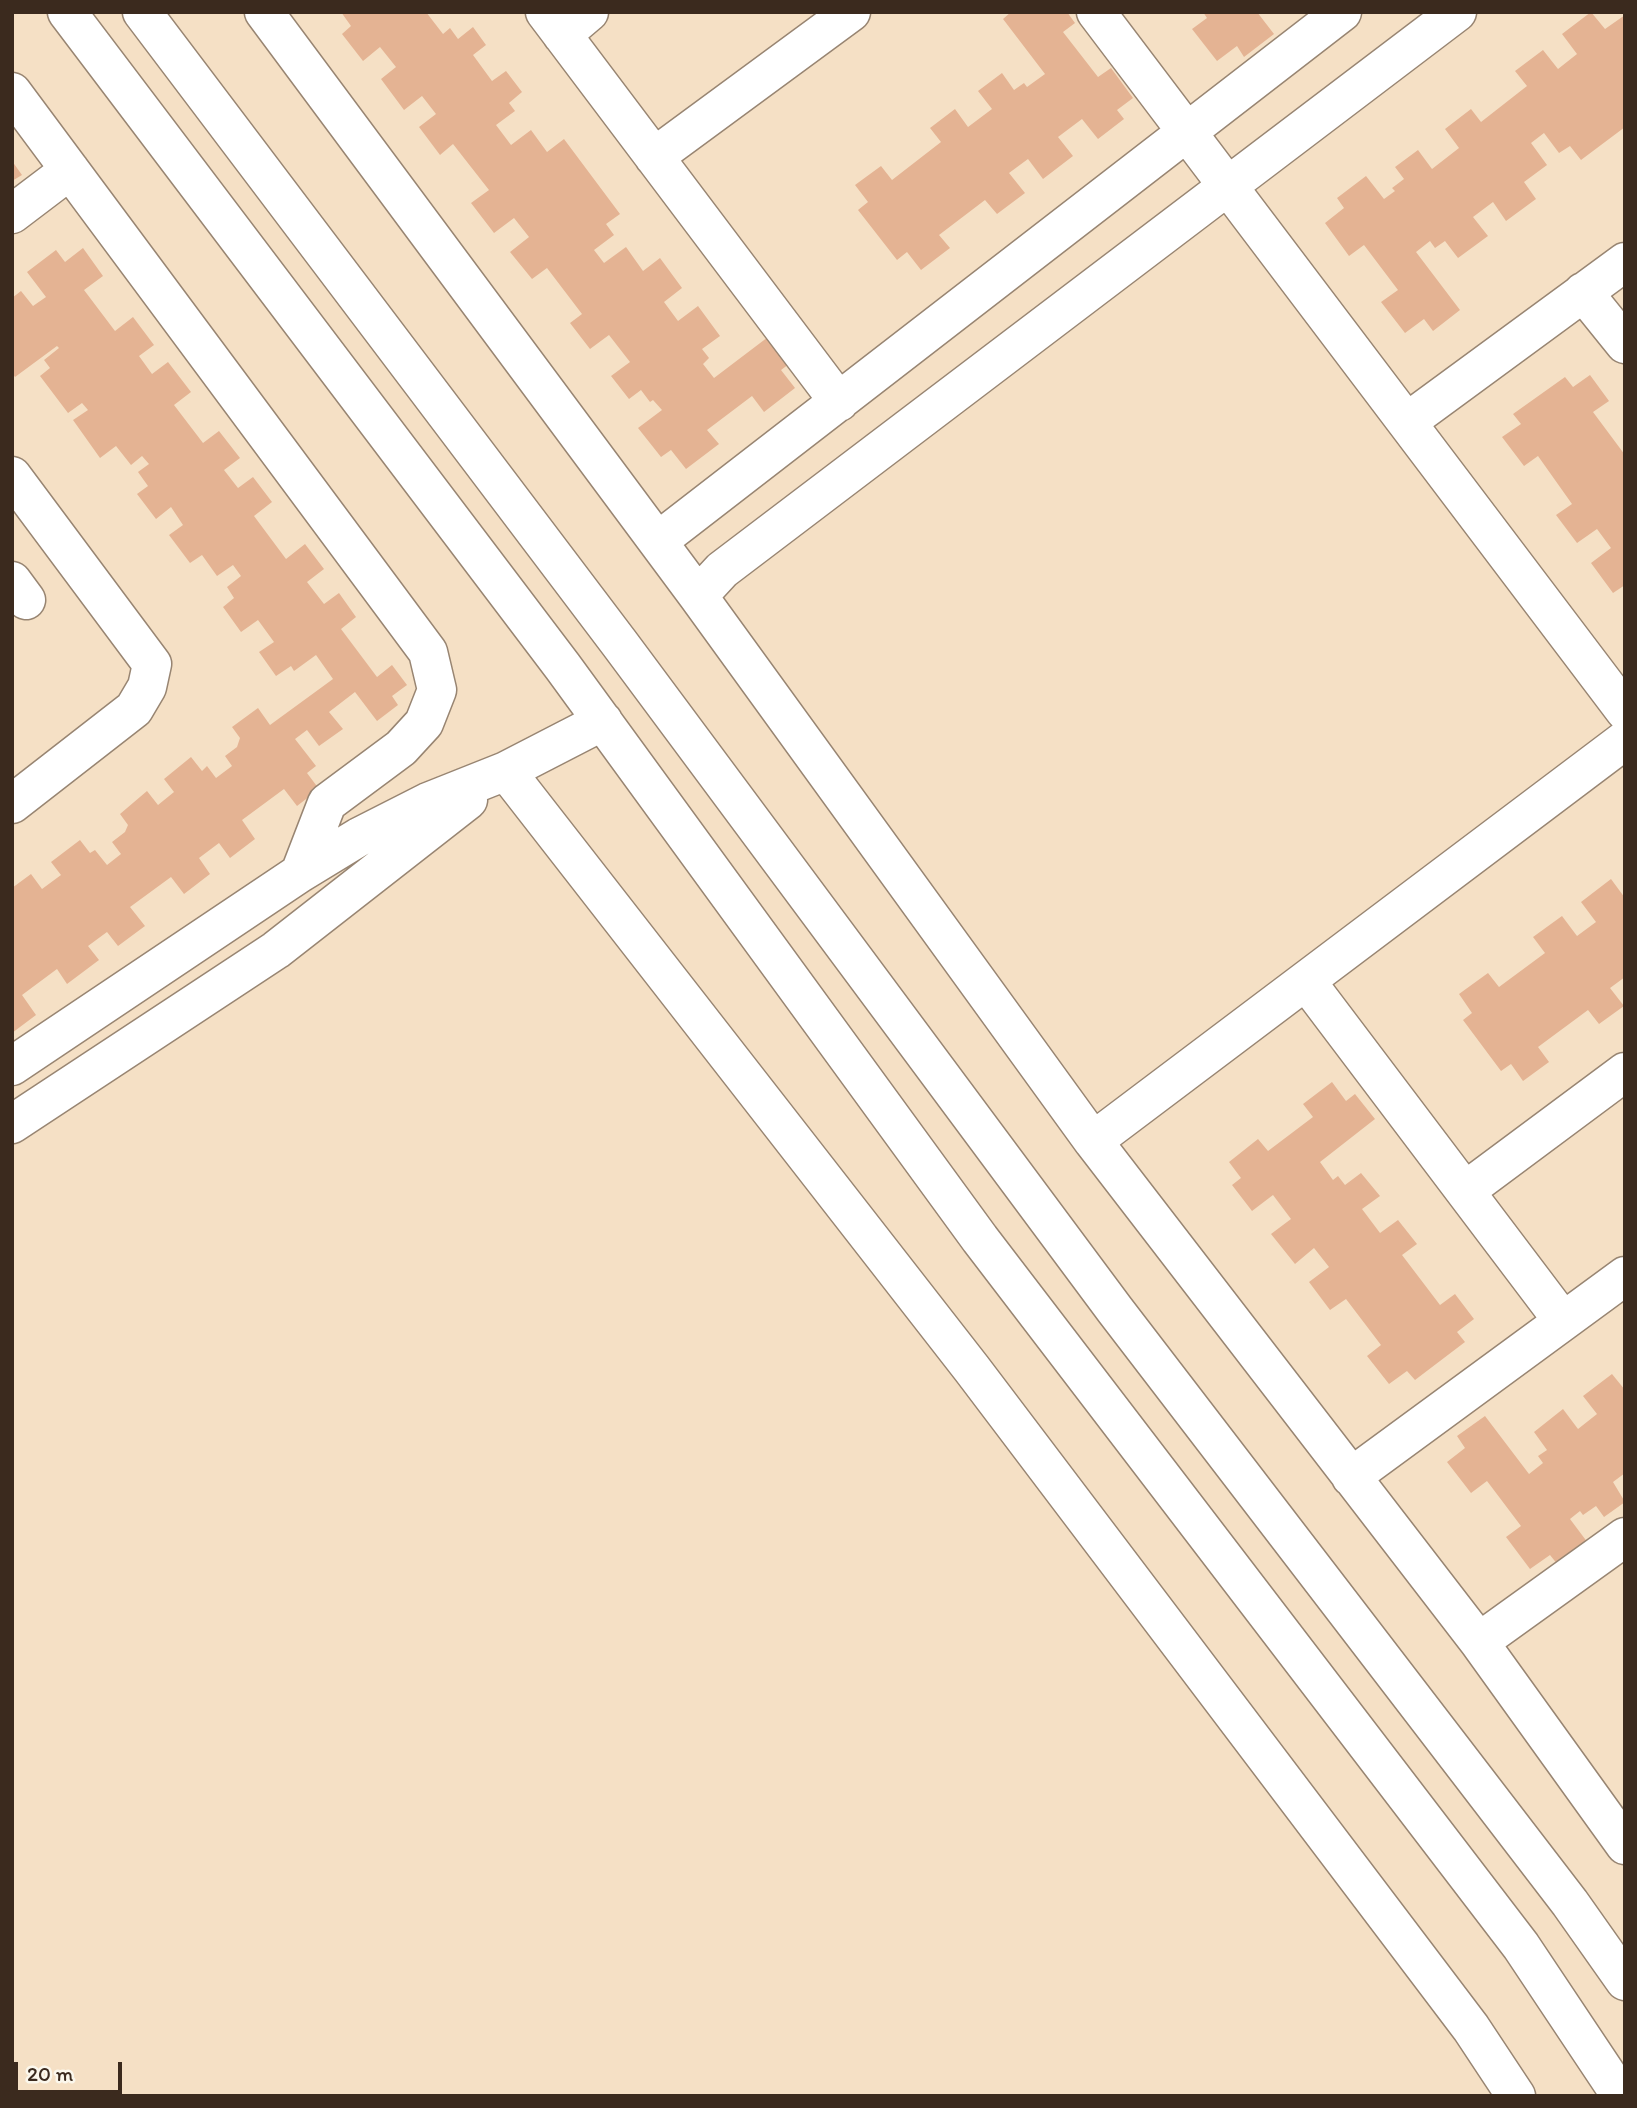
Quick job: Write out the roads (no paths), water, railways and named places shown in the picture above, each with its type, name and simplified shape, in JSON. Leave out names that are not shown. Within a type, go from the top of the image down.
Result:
[{"type":"street","points":[[67,12],[603,721],[980,1239],[1521,1946],[1621,2096]]},
{"type":"street","points":[[142,12],[620,644],[1115,1310],[1570,1903],[1625,1981]]},
{"type":"street","points":[[264,12],[658,541],[1094,1141],[1479,1642],[1625,1845]]},
{"type":"street","points":[[1096,12],[1625,710]]},
{"type":"street","points":[[658,541],[1342,12]]},
{"type":"street","points":[[698,596],[722,570],[1457,12]]},
{"type":"street","points":[[654,157],[840,16]]},
{"type":"street","points":[[566,20],[654,157],[839,402]]},
{"type":"street","points":[[12,92],[428,652],[437,690],[424,723],[401,748],[327,803],[300,873]]},
{"type":"street","points":[[12,214],[70,170]]},
{"type":"street","points":[[1407,422],[1625,262]]},
{"type":"street","points":[[1583,292],[1625,344]]},
{"type":"street","points":[[12,476],[152,664],[147,687],[134,709],[12,804]]},
{"type":"street","points":[[12,1066],[300,873],[396,817],[506,771],[603,721]]},
{"type":"street","points":[[1094,1141],[1625,740]]},
{"type":"street","points":[[12,1124],[276,950],[506,771]]},
{"type":"street","points":[[506,771],[972,1369],[1471,2028],[1516,2096]]},
{"type":"street","points":[[1306,981],[1563,1321]]},
{"type":"street","points":[[1465,1191],[1625,1072]]},
{"type":"street","points":[[1351,1477],[1625,1276]]},
{"type":"street","points":[[1479,1642],[1625,1537]]}]
